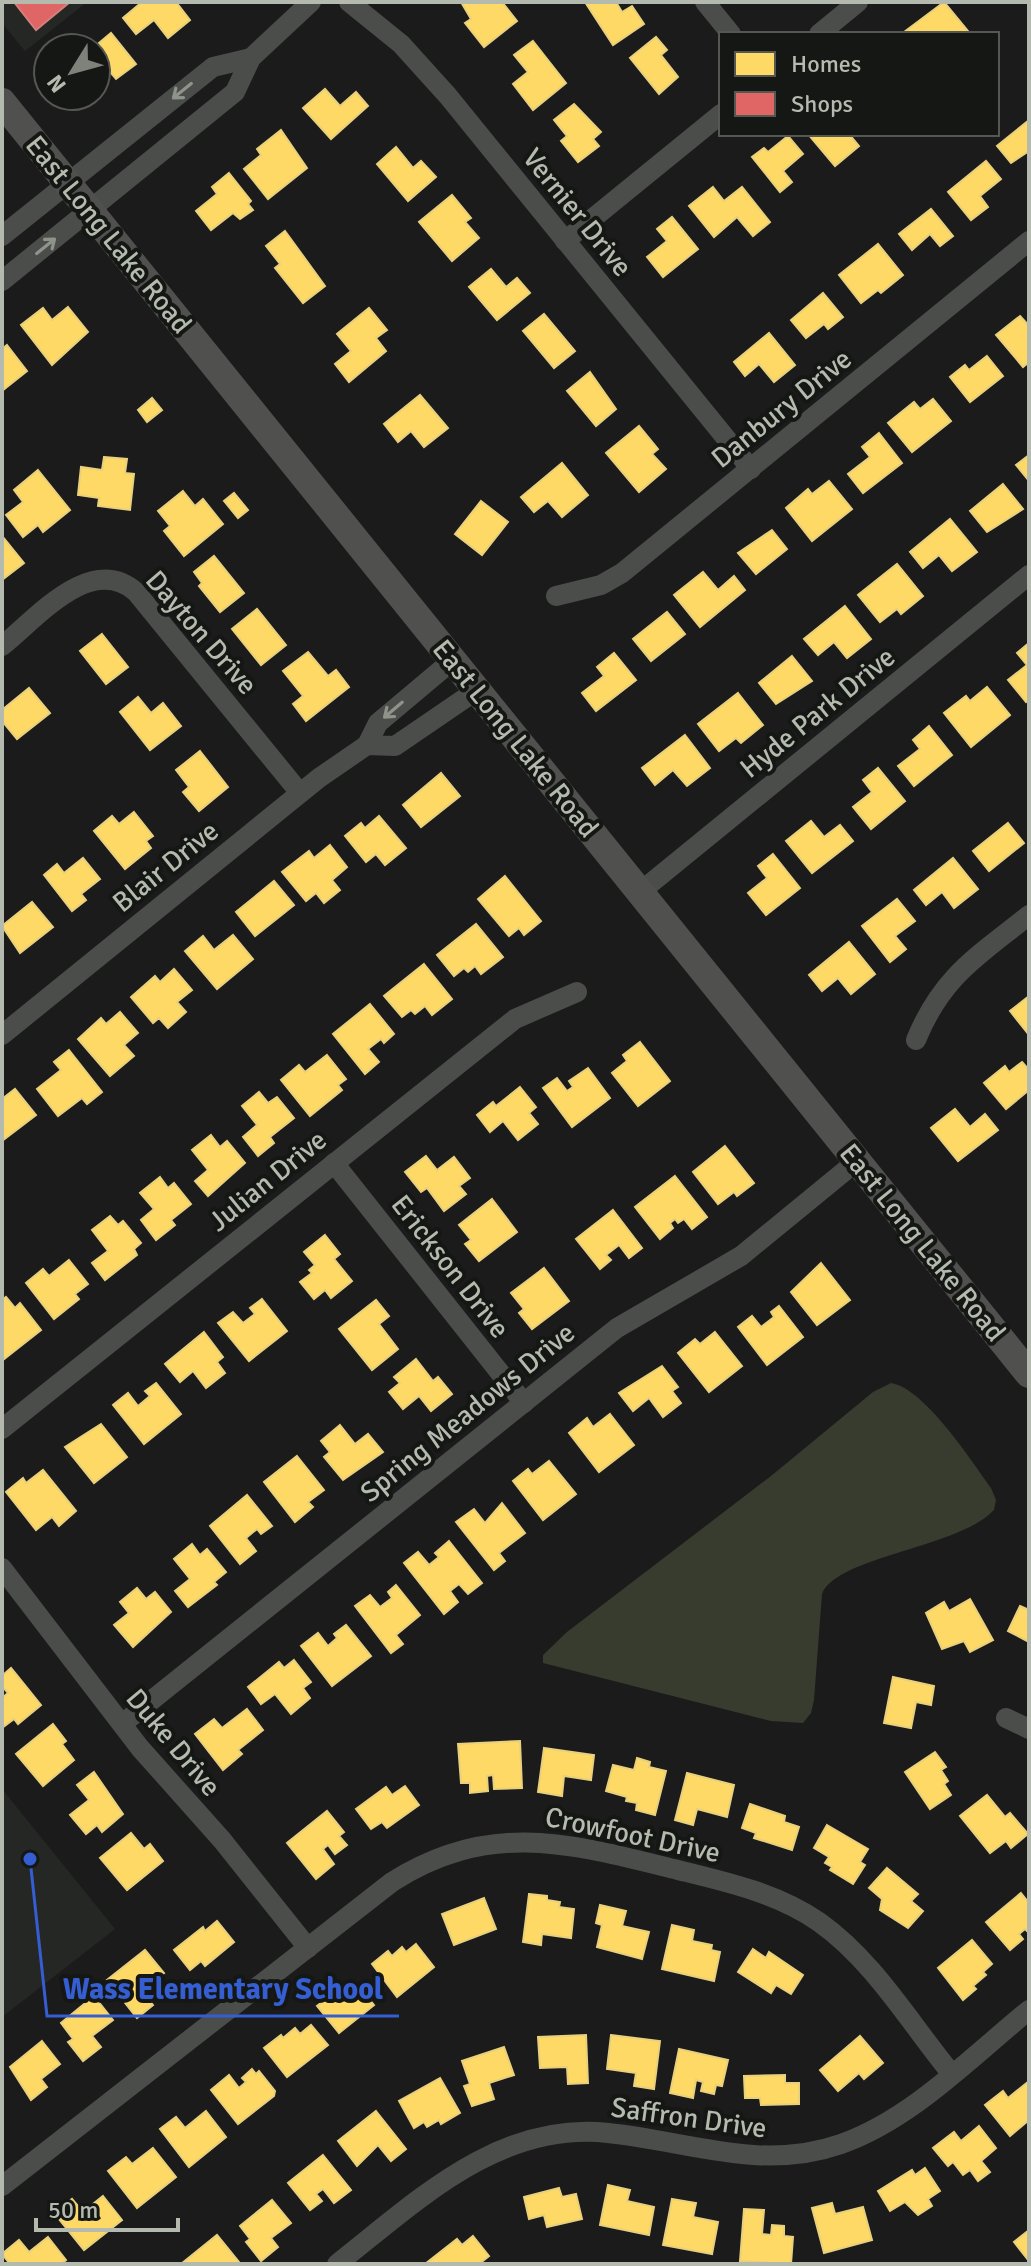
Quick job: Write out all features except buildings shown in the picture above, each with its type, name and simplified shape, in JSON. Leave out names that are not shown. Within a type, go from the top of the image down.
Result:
[{"type":"main road","name":"East Long Lake Road","points":[[2,102],[1029,1374]]},
{"type":"street","points":[[2,281],[235,92],[251,58],[311,2]]},
{"type":"street","name":"Vernier Drive","points":[[349,2],[380,24],[422,66],[751,469]]},
{"type":"street","points":[[705,2],[729,32]]},
{"type":"street","points":[[821,32],[858,2]]},
{"type":"street","points":[[2,236],[213,67],[251,58]]},
{"type":"street","points":[[565,241],[719,116]]},
{"type":"street","name":"Danbury Drive","points":[[556,596],[601,585],[622,573],[1029,241]]},
{"type":"street","name":"Hyde Park Drive","points":[[640,892],[1029,575]]},
{"type":"street","name":"Dayton Drive","points":[[2,646],[81,584],[98,577],[119,581],[136,592],[300,793]]},
{"type":"street","name":"Blair Drive","points":[[2,1035],[300,793],[367,745],[378,723],[453,660]]},
{"type":"street","name":"Blair Drive","points":[[367,745],[395,746],[477,690]]},
{"type":"street","points":[[916,1040],[935,999],[948,983],[1029,915]]},
{"type":"street","name":"Julian Drive","points":[[2,1429],[515,1019],[577,992]]},
{"type":"street","name":"Spring Meadows Drive","points":[[122,1724],[627,1320],[741,1256],[857,1161]]},
{"type":"street","name":"Erickson Drive","points":[[334,1163],[524,1403]]},
{"type":"street","name":"Duke Drive","points":[[2,1568],[122,1724],[222,1840],[308,1948]]},
{"type":"street","points":[[1006,1718],[1029,1729]]},
{"type":"street","name":"Crowfoot Drive","points":[[2,2186],[392,1882],[448,1854],[473,1846],[522,1840],[584,1847],[755,1890],[803,1912],[856,1955],[951,2073]]},
{"type":"street","name":"Saffron Drive","points":[[338,2264],[443,2181],[508,2146],[557,2134],[594,2132],[750,2157],[820,2150],[842,2144],[888,2121],[1029,2010]]},
{"type":"shaded area","points":[[2,2],[87,2],[49,32],[32,32],[32,45],[25,51],[2,23]]},
{"type":"shaded area","points":[[891,1383],[918,1398],[946,1427],[991,1488],[996,1500],[994,1510],[977,1523],[954,1534],[850,1570],[832,1581],[822,1594],[814,1700],[811,1713],[803,1723],[771,1721],[543,1663],[543,1655],[567,1632],[771,1476],[873,1392]]},
{"type":"shaded area","points":[[2,1789],[115,1929],[2,2017]]},
{"type":"place","name":"Wass Elementary School","points":[[30,1859]]}]
